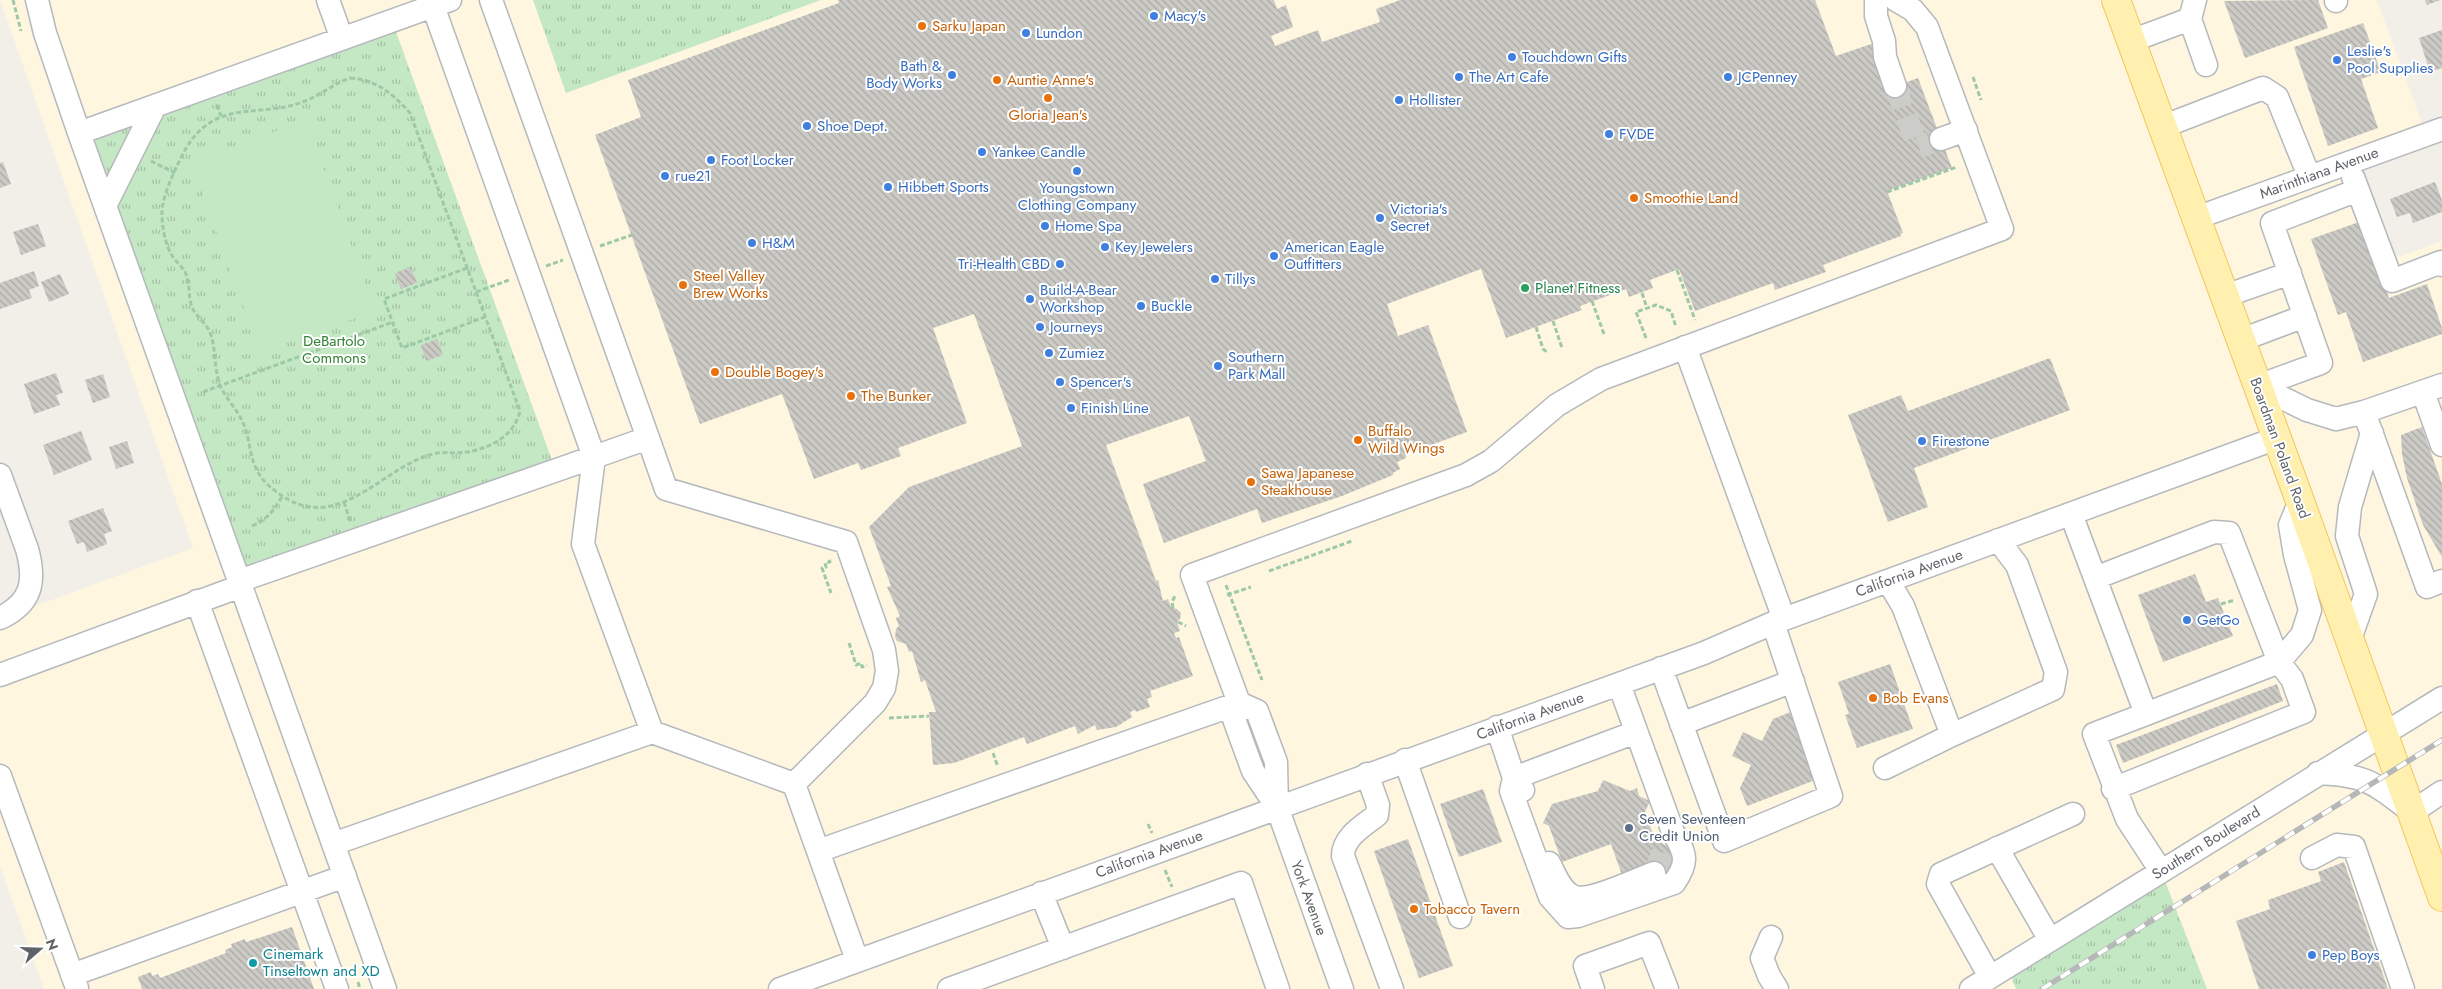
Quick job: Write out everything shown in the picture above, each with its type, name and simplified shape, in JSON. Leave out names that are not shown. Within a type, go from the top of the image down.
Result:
[{"type":"main road","name":"Boardman Poland Road","points":[[2116,0],[2300,501],[2442,897]]},
{"type":"street","points":[[37,0],[44,33],[79,134],[385,989]]},
{"type":"street","points":[[328,0],[342,38]]},
{"type":"street","points":[[491,0],[666,489],[846,542],[884,650],[887,671],[884,688],[874,703],[794,784]]},
{"type":"street","points":[[1876,0],[1876,16],[1884,41],[1885,57],[1901,84]]},
{"type":"street","points":[[818,851],[1239,703],[1192,575],[1466,475],[1491,461],[1548,412],[1577,391],[1601,379],[2002,229],[1927,27],[1913,10],[1896,0]]},
{"type":"street","points":[[79,134],[441,3],[528,273],[594,457],[583,544],[652,732]]},
{"type":"street","points":[[2131,41],[2193,9],[2206,65]]},
{"type":"street","points":[[2162,127],[2264,88],[2277,97],[2309,176]]},
{"type":"street","points":[[105,206],[155,106]]},
{"type":"street","name":"Marinthiana Avenue","points":[[2196,218],[2442,129]]},
{"type":"street","points":[[1941,139],[1966,130]]},
{"type":"street","points":[[2348,163],[2392,281],[2441,262],[2442,265]]},
{"type":"street","points":[[2272,223],[2358,190]]},
{"type":"street","points":[[2258,386],[2321,363],[2272,223],[2259,194]]},
{"type":"street","points":[[2224,296],[2290,273]]},
{"type":"street","points":[[2241,340],[2305,316]]},
{"type":"street","points":[[1661,668],[1724,840],[1831,796],[1793,681],[1779,621],[1685,347]]},
{"type":"street","points":[[2258,386],[2307,410],[2336,419],[2364,412],[2433,388],[2442,445]]},
{"type":"street","points":[[2364,412],[2427,587],[2442,581]]},
{"type":"street","points":[[2350,639],[2366,594],[2347,536],[2350,507],[2372,433]]},
{"type":"street","points":[[0,675],[197,602],[240,583],[648,438]]},
{"type":"street","name":"California Avenue","points":[[780,989],[1405,760],[1704,653],[1779,621],[2277,438]]},
{"type":"street","points":[[0,474],[27,548],[30,560],[31,584],[23,602],[0,618]]},
{"type":"street","points":[[2161,870],[2127,819],[2113,789],[2094,734],[2279,662],[2302,635],[2310,610],[2295,555],[2290,525],[2300,501]]},
{"type":"street","points":[[2071,514],[2146,714]]},
{"type":"street","points":[[2095,578],[2214,532],[2229,533],[2279,662],[2292,680],[2304,712],[2113,789]]},
{"type":"street","points":[[1886,768],[1952,735],[2053,689],[2056,672],[2017,564],[1998,540]]},
{"type":"street","points":[[1888,581],[1903,606],[1952,735]]},
{"type":"street","points":[[197,602],[337,989]]},
{"type":"street","points":[[1681,724],[1793,681]]},
{"type":"street","points":[[1514,778],[1511,791],[1550,897],[1568,917],[1578,916],[1674,883],[1683,871],[1685,852],[1670,839],[1619,684]]},
{"type":"street","name":"Southern Boulevard","points":[[1971,989],[2442,698]]},
{"type":"street","name":"York Avenue","points":[[1239,703],[1234,719],[1253,771],[1277,807],[1342,989]]},
{"type":"street","points":[[1497,728],[1514,778],[1522,787],[1548,861],[1561,886],[1574,897],[1590,897],[1654,873]]},
{"type":"street","points":[[333,844],[652,732],[794,784]]},
{"type":"street","points":[[1514,778],[1636,732]]},
{"type":"street","points":[[1405,760],[1460,917]]},
{"type":"street","points":[[2318,773],[2344,774],[2373,782],[2412,812],[2442,792]]},
{"type":"street","points":[[1367,774],[1378,805],[1377,815],[1353,833],[1343,848],[1343,856],[1392,989]]},
{"type":"street","points":[[0,776],[74,982],[344,876]]},
{"type":"street","points":[[794,784],[858,960]]},
{"type":"street","points":[[1990,977],[1938,884],[1941,874],[2073,814]]},
{"type":"street","points":[[2312,858],[2337,845],[2354,847],[2403,989]]},
{"type":"street","points":[[1997,848],[2050,940]]},
{"type":"street","points":[[949,989],[1241,883],[1278,989]]},
{"type":"street","points":[[1041,893],[1063,948]]},
{"type":"street","points":[[1771,936],[1762,958],[1769,976],[1777,989]]},
{"type":"street","points":[[1593,989],[1585,966],[1649,943],[1667,989]]},
{"type":"path","points":[[1973,77],[1981,100]]},
{"type":"path","points":[[350,78],[367,80],[394,95],[410,113],[520,411],[517,424],[509,434],[498,441],[467,452],[435,454],[410,462],[344,502],[321,508],[298,504],[262,480],[254,465],[244,424],[220,385],[211,335],[204,321],[194,312],[189,299],[186,274],[174,258],[163,227],[161,209],[175,173],[189,144],[202,128],[221,116],[240,111],[262,112],[284,108],[307,101],[337,82],[350,78]]},
{"type":"path","points":[[132,152],[175,173]]},
{"type":"path","points":[[1887,192],[1957,167]]},
{"type":"path","points":[[476,292],[632,235]]},
{"type":"path","points":[[467,268],[384,299],[402,348],[485,317]]},
{"type":"path","points":[[1677,270],[1695,320]]},
{"type":"path","points":[[1642,293],[1647,308]]},
{"type":"path","points":[[1592,301],[1604,334]]},
{"type":"path","points":[[1646,338],[1636,312],[1656,305],[1671,311],[1676,327]]},
{"type":"path","points":[[1553,321],[1562,348]]},
{"type":"path","points":[[203,392],[393,322]]},
{"type":"path","points":[[1536,327],[1543,349],[1547,352]]},
{"type":"path","points":[[252,526],[262,522],[276,508],[284,495]]},
{"type":"path","points":[[1270,571],[1352,541]]},
{"type":"path","points":[[827,555],[830,562],[825,563],[826,567],[822,568],[831,593]]},
{"type":"path","points":[[1226,585],[1228,595],[1262,680]]},
{"type":"path","points":[[1228,595],[1250,587]]},
{"type":"path","points":[[1172,608],[1175,596]]},
{"type":"path","points":[[1178,622],[1186,626]]},
{"type":"path","points":[[849,643],[856,665],[861,663],[862,667],[867,665],[867,667]]},
{"type":"path","points":[[886,719],[929,716]]},
{"type":"path","points":[[992,753],[1000,772]]},
{"type":"path","points":[[1165,869],[1179,906]]},
{"type":"shaded area","name":"Southern Park Mall","points":[[0,0],[2377,0],[2426,134],[2357,159],[2393,259],[2442,241],[2442,989],[2207,989],[2161,871],[2007,966],[2016,989],[44,989],[0,866],[0,619],[193,548]]},
{"type":"green space","points":[[533,0],[821,0],[566,93]]},
{"type":"green space","name":"DeBartolo Commons","points":[[392,21],[556,471],[239,581],[79,133]]},
{"type":"green space","points":[[306,120],[375,311],[260,353],[191,162]]},
{"type":"green space","points":[[2161,871],[2207,989],[2016,989],[2007,966]]},
{"type":"building","name":"Southern Park Mall","points":[[838,0],[1274,0],[1277,9],[1286,5],[1293,27],[1271,36],[1275,46],[1318,30],[1322,42],[1380,22],[1376,9],[1400,0],[1815,0],[1836,56],[1874,43],[1890,88],[1918,78],[1952,168],[1887,191],[1903,233],[1900,234],[1901,236],[1823,265],[1826,272],[1775,290],[1773,283],[1695,311],[1679,269],[1650,280],[1653,288],[1629,297],[1626,289],[1580,306],[1582,310],[1506,338],[1481,269],[1387,304],[1398,336],[1428,325],[1467,432],[1406,454],[1406,458],[1397,462],[1400,469],[1393,473],[1393,475],[1342,496],[1262,523],[1257,509],[1164,543],[1143,484],[1206,461],[1189,416],[1106,445],[1156,581],[1158,580],[1163,601],[1168,599],[1171,607],[1181,613],[1180,619],[1177,622],[1180,631],[1174,633],[1176,638],[1179,637],[1193,676],[1150,691],[1152,697],[1147,699],[1150,707],[1130,712],[1132,717],[1116,727],[1097,730],[1095,725],[1078,734],[1075,726],[1027,744],[1024,737],[954,763],[933,765],[929,712],[936,712],[925,680],[921,682],[912,651],[909,652],[906,644],[897,641],[895,637],[896,629],[899,626],[896,618],[900,616],[887,587],[891,586],[869,527],[909,487],[1022,446],[974,314],[933,328],[967,423],[898,448],[901,456],[861,470],[858,463],[814,479],[782,394],[700,424],[595,135],[641,117],[628,80],[839,3]]},
{"type":"building","points":[[2318,0],[2328,28],[2245,58],[2224,1]]},
{"type":"building","points":[[2425,0],[2440,0],[2427,5]]},
{"type":"building","points":[[2363,23],[2381,72],[2361,79],[2378,128],[2328,146],[2294,47]]},
{"type":"building","points":[[2442,30],[2442,68],[2430,72],[2419,38]]},
{"type":"building","points":[[3,162],[11,184],[0,188],[0,163]]},
{"type":"building","points":[[2435,182],[2442,200],[2442,212],[2413,223],[2410,213],[2397,217],[2390,199]]},
{"type":"building","points":[[2362,221],[2389,298],[2427,284],[2442,328],[2442,334],[2363,362],[2346,312],[2338,315],[2311,239]]},
{"type":"building","points":[[38,224],[46,246],[21,255],[13,232]]},
{"type":"building","points":[[411,267],[417,283],[401,289],[395,273]]},
{"type":"building","points":[[34,271],[39,286],[29,290],[32,298],[0,309],[0,283]]},
{"type":"building","points":[[60,274],[69,294],[49,302],[41,282]]},
{"type":"building","points":[[437,339],[443,355],[426,361],[421,345]]},
{"type":"building","name":"Firestone","points":[[2050,358],[2070,410],[1914,468],[1928,507],[1888,522],[1848,415],[1901,395],[1908,411]]},
{"type":"building","points":[[56,373],[63,393],[56,395],[60,405],[34,414],[24,384]]},
{"type":"building","points":[[103,374],[110,397],[93,403],[85,380]]},
{"type":"building","points":[[2422,427],[2442,484],[2442,557],[2423,525],[2407,478],[2402,454],[2401,435]]},
{"type":"building","points":[[81,431],[92,460],[54,475],[43,445]]},
{"type":"building","points":[[127,441],[134,463],[116,469],[109,447]]},
{"type":"building","points":[[103,508],[112,531],[104,534],[107,544],[87,552],[84,542],[77,544],[68,521]]},
{"type":"building","name":"GetGo","points":[[2195,574],[2206,602],[2218,598],[2233,636],[2163,662],[2138,595]]},
{"type":"building","name":"Bob Evans","points":[[1890,664],[1913,729],[1857,748],[1845,715],[1849,714],[1838,682]]},
{"type":"building","points":[[2277,684],[2283,701],[2123,763],[2116,745]]},
{"type":"building","points":[[1793,711],[1818,779],[1747,806],[1740,788],[1751,765],[1732,756],[1743,732],[1762,741],[1773,719]]},
{"type":"building","points":[[1603,780],[1630,791],[1637,788],[1639,796],[1650,801],[1645,812],[1655,840],[1680,852],[1668,879],[1622,875],[1611,844],[1562,862],[1549,826],[1543,823],[1552,804],[1598,791]]},
{"type":"building","points":[[1483,789],[1502,842],[1459,857],[1440,804]]},
{"type":"building","name":"Tobacco Tavern","points":[[1408,839],[1453,966],[1419,978],[1374,851]]},
{"type":"building","name":"Pep Boys","points":[[2344,862],[2388,989],[2259,989],[2236,921],[2270,909],[2268,900],[2321,881],[2318,872]]},
{"type":"building","name":"Cinemark Tinseltown and XD","points":[[292,927],[314,989],[142,989],[138,977],[151,972],[152,976],[158,974],[160,978],[226,953],[225,950],[232,947],[231,944],[245,939],[246,942]]},
{"type":"tunnel","points":[[1895,86],[1918,147],[1930,143]]},
{"type":"tunnel","points":[[1654,873],[1666,845]]},
{"type":"railway","points":[[2042,989],[2442,740]]},
{"type":"place","name":"Macy's","points":[[1154,16]]},
{"type":"place","name":"Sarku Japan","points":[[922,26]]},
{"type":"place","name":"Lundon","points":[[1026,33]]},
{"type":"place","name":"Touchdown Gifts","points":[[1512,57]]},
{"type":"place","name":"Leslie's Pool Supplies","points":[[2337,60]]},
{"type":"place","name":"Bath & Body Works","points":[[952,75]]},
{"type":"place","name":"The Art Cafe","points":[[1459,77]]},
{"type":"place","name":"JCPenney","points":[[1728,77]]},
{"type":"place","name":"Auntie Anne's","points":[[997,80]]},
{"type":"place","name":"Gloria Jean's","points":[[1048,98]]},
{"type":"place","name":"Hollister","points":[[1399,100]]},
{"type":"place","name":"Shoe Dept.","points":[[807,126]]},
{"type":"place","name":"FVDE","points":[[1609,134]]},
{"type":"place","name":"Yankee Candle","points":[[982,152]]},
{"type":"place","name":"Foot Locker","points":[[711,160]]},
{"type":"place","name":"Youngstown Clothing Company","points":[[1077,171]]},
{"type":"place","name":"rue21","points":[[665,176]]},
{"type":"place","name":"Hibbett Sports","points":[[888,187]]},
{"type":"place","name":"Smoothie Land","points":[[1634,198]]},
{"type":"place","name":"Victoria's Secret","points":[[1380,218]]},
{"type":"place","name":"Home Spa","points":[[1045,226]]},
{"type":"place","name":"H&M","points":[[752,243]]},
{"type":"place","name":"Key Jewelers","points":[[1105,247]]},
{"type":"place","name":"American Eagle Outfitters","points":[[1274,256]]},
{"type":"place","name":"Tri-Health CBD","points":[[1060,264]]},
{"type":"place","name":"Tillys","points":[[1215,279]]},
{"type":"place","name":"Steel Valley Brew Works","points":[[683,285]]},
{"type":"place","name":"Planet Fitness","points":[[1525,288]]},
{"type":"place","name":"Build-A-Bear Workshop","points":[[1030,299]]},
{"type":"place","name":"Buckle","points":[[1141,306]]},
{"type":"place","name":"Journeys","points":[[1040,327]]},
{"type":"place","name":"Zumiez","points":[[1049,353]]},
{"type":"place","name":"Southern Park Mall","points":[[1218,366]]},
{"type":"place","name":"Double Bogey's","points":[[715,372]]},
{"type":"place","name":"Spencer's","points":[[1060,382]]},
{"type":"place","name":"The Bunker","points":[[851,396]]},
{"type":"place","name":"Finish Line","points":[[1071,408]]},
{"type":"place","name":"Buffalo Wild Wings","points":[[1358,440]]},
{"type":"place","name":"Firestone","points":[[1922,441]]},
{"type":"place","name":"Sawa Japanese Steakhouse","points":[[1251,482]]},
{"type":"place","name":"GetGo","points":[[2187,620]]},
{"type":"place","name":"Bob Evans","points":[[1873,698]]},
{"type":"place","name":"Seven Seventeen Credit Union","points":[[1629,828]]},
{"type":"place","name":"Tobacco Tavern","points":[[1414,909]]},
{"type":"place","name":"Pep Boys","points":[[2312,955]]},
{"type":"place","name":"Cinemark Tinseltown and XD","points":[[253,963]]}]
